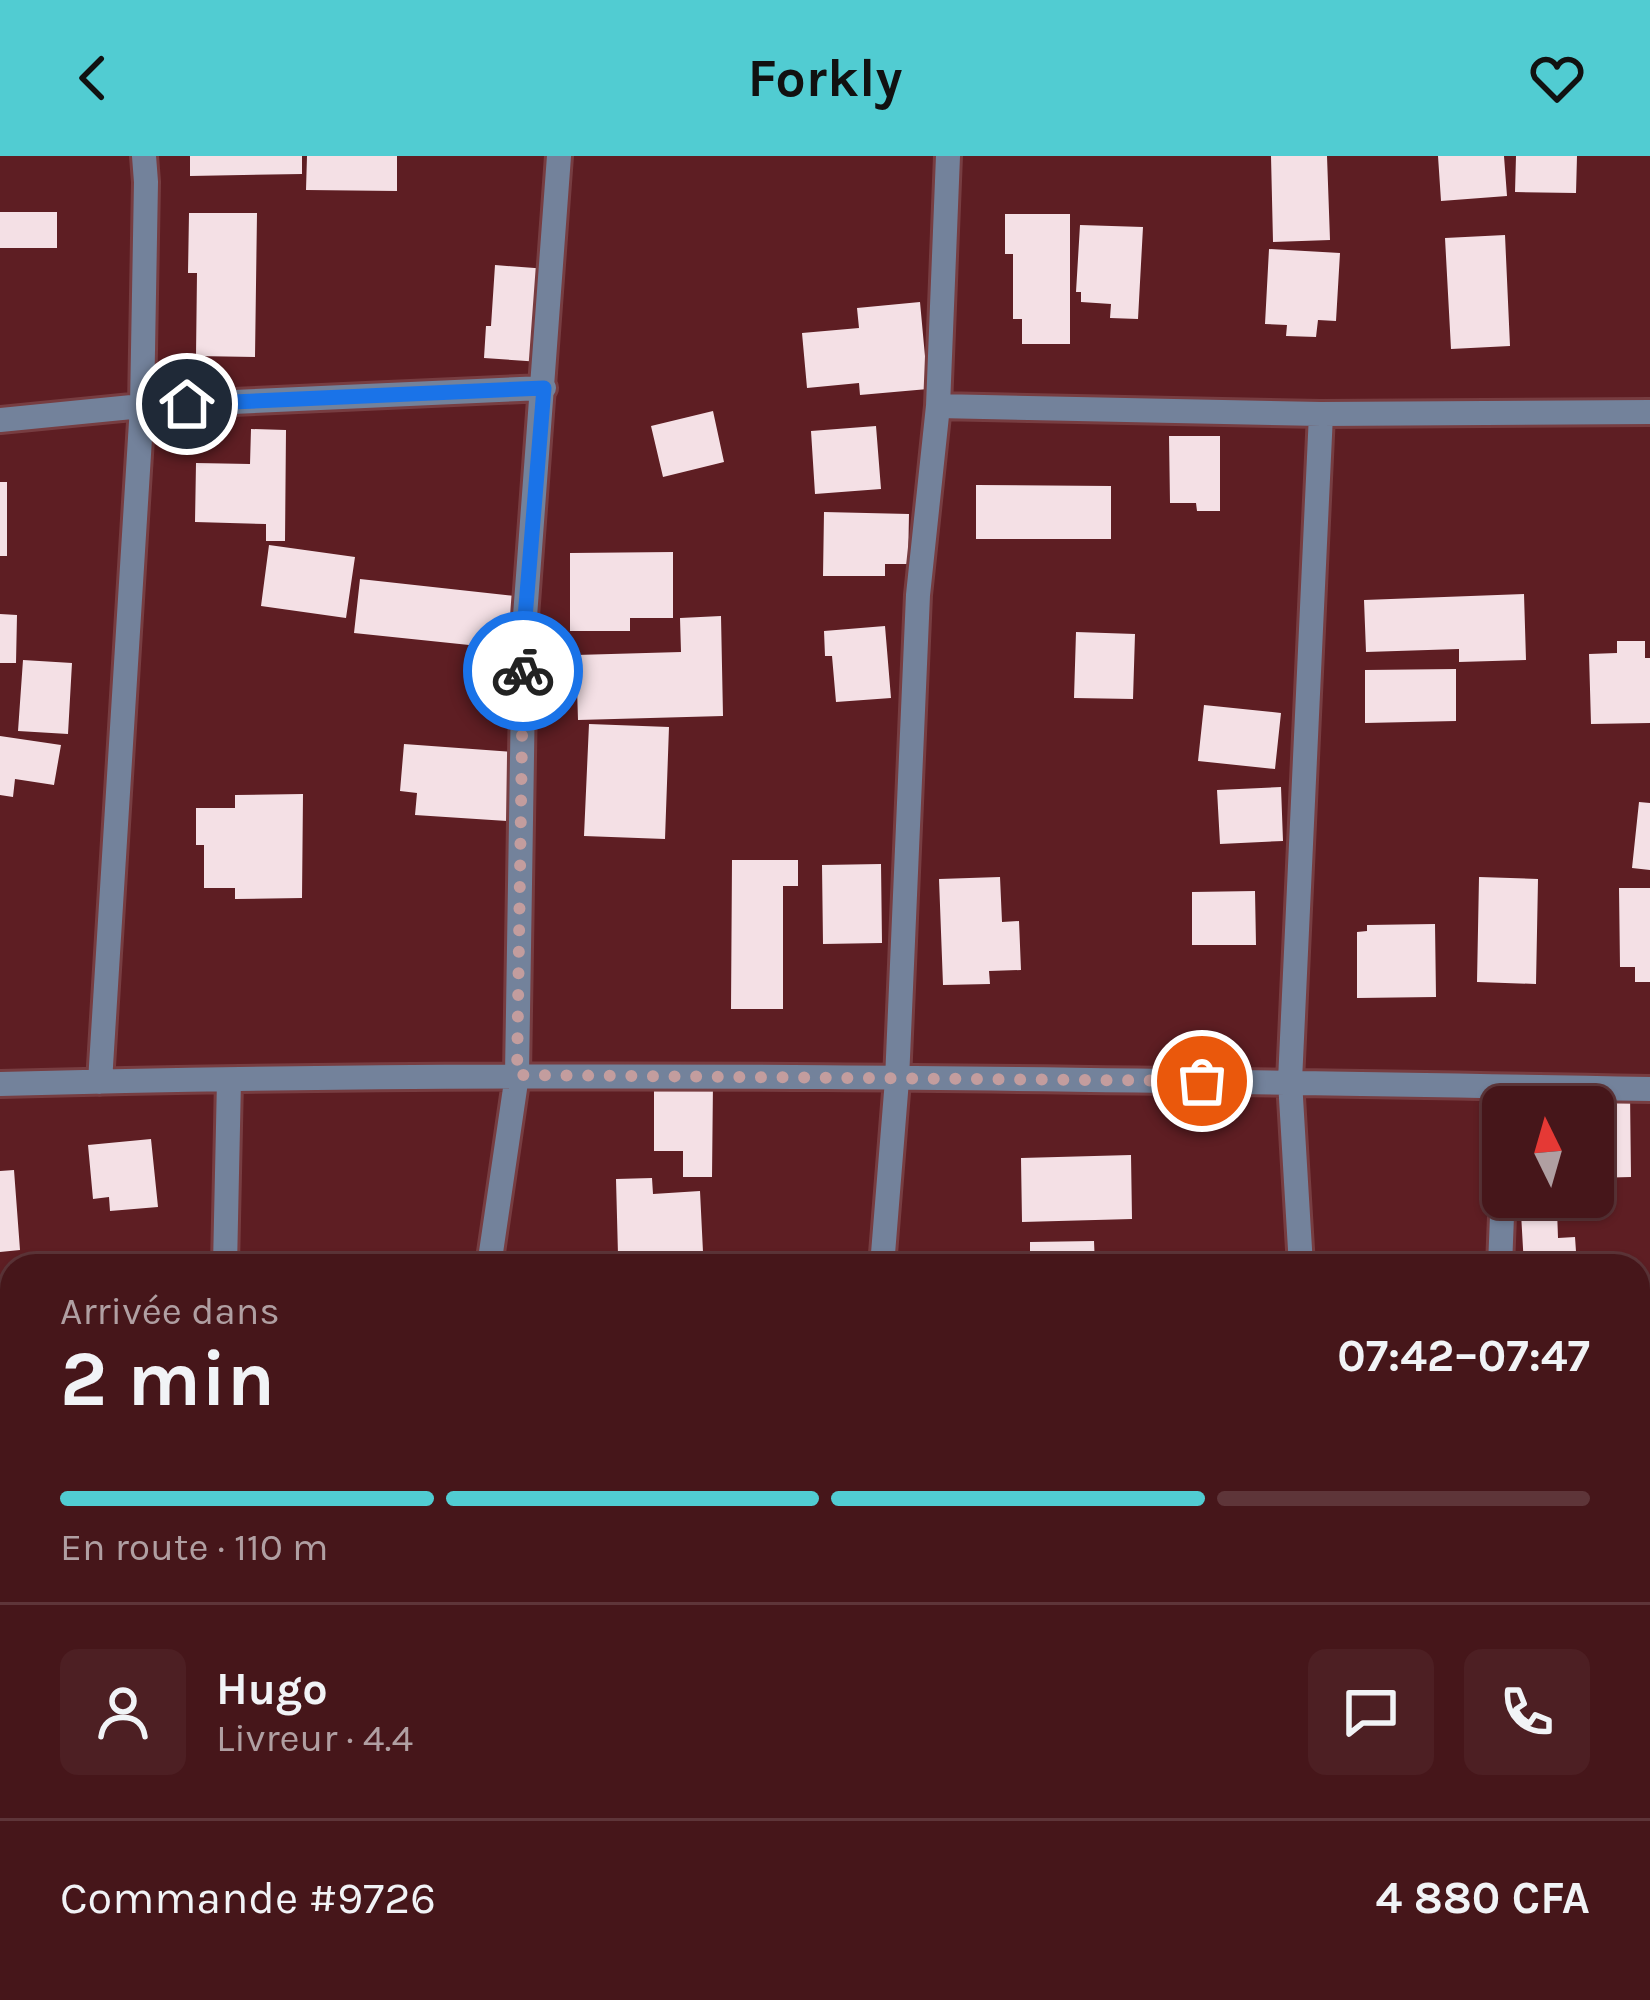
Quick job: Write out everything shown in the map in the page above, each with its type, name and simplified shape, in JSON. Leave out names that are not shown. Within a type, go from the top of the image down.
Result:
[{"type":"street","points":[[100,1082],[142,406],[144,156]]},
{"type":"street","points":[[491,1254],[517,1075],[524,630],[559,156]]},
{"type":"street","points":[[883,1254],[897,1080],[918,596],[938,406],[948,156]]},
{"type":"street","points":[[0,419],[142,406],[544,388]]},
{"type":"street","points":[[938,406],[1321,414],[1650,412]]},
{"type":"street","points":[[1299,1254],[1290,1082],[1321,414]]},
{"type":"street","points":[[0,1084],[517,1075],[1290,1082],[1482,1094]]},
{"type":"street","points":[[225,1254],[230,1079]]},
{"type":"street","points":[[1614,1090],[1650,1088]]},
{"type":"street","points":[[1500,1254],[1502,1218]]},
{"type":"building","points":[[190,156],[302,156],[302,174],[190,176]]},
{"type":"building","points":[[307,156],[397,156],[397,191],[306,190]]},
{"type":"building","points":[[1271,156],[1327,156],[1330,240],[1273,242]]},
{"type":"building","points":[[1438,156],[1504,156],[1507,196],[1441,201]]},
{"type":"building","points":[[1516,156],[1577,156],[1576,193],[1515,192]]},
{"type":"building","points":[[0,212],[57,212],[57,248],[0,248]]},
{"type":"building","points":[[189,213],[257,213],[255,357],[196,356],[197,273],[188,273]]},
{"type":"building","points":[[1005,214],[1070,214],[1070,344],[1022,344],[1022,319],[1013,319],[1013,254],[1005,254]]},
{"type":"building","points":[[1080,225],[1143,227],[1138,319],[1110,318],[1111,304],[1081,302],[1081,292],[1076,292]]},
{"type":"building","points":[[1505,235],[1510,346],[1451,349],[1445,238]]},
{"type":"building","points":[[1269,249],[1340,253],[1336,321],[1318,320],[1316,337],[1286,336],[1287,325],[1265,324]]},
{"type":"building","points":[[495,265],[548,269],[541,362],[484,358]]},
{"type":"building","points":[[920,302],[928,389],[860,395],[859,383],[807,388],[802,333],[859,328],[857,308]]},
{"type":"building","points":[[713,411],[724,462],[663,477],[651,426]]},
{"type":"building","points":[[876,426],[881,489],[815,494],[811,431]]},
{"type":"building","points":[[251,429],[286,430],[285,541],[266,541],[266,524],[195,522],[196,463],[250,464]]},
{"type":"building","points":[[1169,436],[1220,436],[1220,511],[1197,511],[1196,503],[1170,503]]},
{"type":"building","points":[[0,482],[7,482],[7,556],[0,556]]},
{"type":"building","points":[[976,485],[1111,486],[1111,539],[976,539]]},
{"type":"building","points":[[824,512],[909,514],[908,564],[885,564],[885,576],[823,576]]},
{"type":"building","points":[[269,545],[355,557],[346,618],[261,606]]},
{"type":"building","points":[[673,552],[673,618],[630,618],[630,631],[570,631],[570,553]]},
{"type":"building","points":[[360,579],[524,597],[518,650],[354,633]]},
{"type":"building","points":[[1524,594],[1526,660],[1459,662],[1459,649],[1366,652],[1364,600]]},
{"type":"building","points":[[0,614],[17,615],[16,663],[0,663]]},
{"type":"building","points":[[721,616],[723,716],[578,720],[576,655],[681,652],[680,618]]},
{"type":"building","points":[[885,626],[891,698],[836,702],[832,656],[825,656],[824,631]]},
{"type":"building","points":[[1076,632],[1135,634],[1133,699],[1074,698]]},
{"type":"building","points":[[1617,641],[1645,641],[1645,658],[1650,658],[1650,723],[1591,724],[1589,654],[1617,653]]},
{"type":"building","points":[[23,660],[72,663],[68,734],[18,731]]},
{"type":"building","points":[[1456,669],[1456,721],[1365,723],[1365,670]]},
{"type":"building","points":[[1204,705],[1281,713],[1275,769],[1198,761]]},
{"type":"building","points":[[589,724],[669,727],[665,839],[584,836]]},
{"type":"building","points":[[0,736],[61,745],[54,785],[15,779],[13,797],[0,795]]},
{"type":"building","points":[[404,744],[512,752],[507,821],[415,815],[417,793],[400,791]]},
{"type":"building","points":[[1281,787],[1283,841],[1220,844],[1217,790]]},
{"type":"building","points":[[303,794],[302,898],[235,899],[235,888],[204,888],[204,845],[196,845],[196,808],[235,808],[235,795]]},
{"type":"building","points":[[1639,802],[1650,803],[1650,870],[1632,868]]},
{"type":"building","points":[[732,860],[798,860],[798,886],[783,886],[783,1009],[731,1009]]},
{"type":"building","points":[[881,864],[882,943],[823,944],[822,865]]},
{"type":"building","points":[[1000,877],[1002,922],[1019,921],[1021,970],[989,971],[990,984],[943,985],[939,879]]},
{"type":"building","points":[[1479,877],[1538,879],[1536,984],[1477,982]]},
{"type":"building","points":[[1619,888],[1650,888],[1650,982],[1635,982],[1635,967],[1620,967]]},
{"type":"building","points":[[1255,891],[1256,945],[1192,945],[1192,892]]},
{"type":"building","points":[[1435,924],[1436,997],[1357,998],[1357,932],[1367,931],[1367,925]]},
{"type":"building","points":[[654,1082],[713,1082],[712,1177],[683,1177],[683,1151],[654,1151]]},
{"type":"building","points":[[1614,1093],[1630,1093],[1631,1177],[1614,1177]]},
{"type":"building","points":[[151,1139],[158,1207],[110,1211],[109,1197],[93,1199],[88,1145]]},
{"type":"building","points":[[1131,1155],[1132,1219],[1022,1222],[1021,1158]]},
{"type":"building","points":[[14,1170],[20,1250],[0,1252],[0,1171]]},
{"type":"building","points":[[652,1178],[653,1194],[700,1191],[703,1252],[618,1254],[616,1179]]},
{"type":"building","points":[[1521,1218],[1557,1218],[1558,1238],[1575,1237],[1576,1254],[1523,1254]]},
{"type":"building","points":[[1094,1241],[1095,1254],[1030,1254],[1030,1242]]},
{"type":"way so far","points":[[523,671],[517,1075],[1202,1081]]},
{"type":"route","points":[[187,404],[544,388],[523,671]]}]
